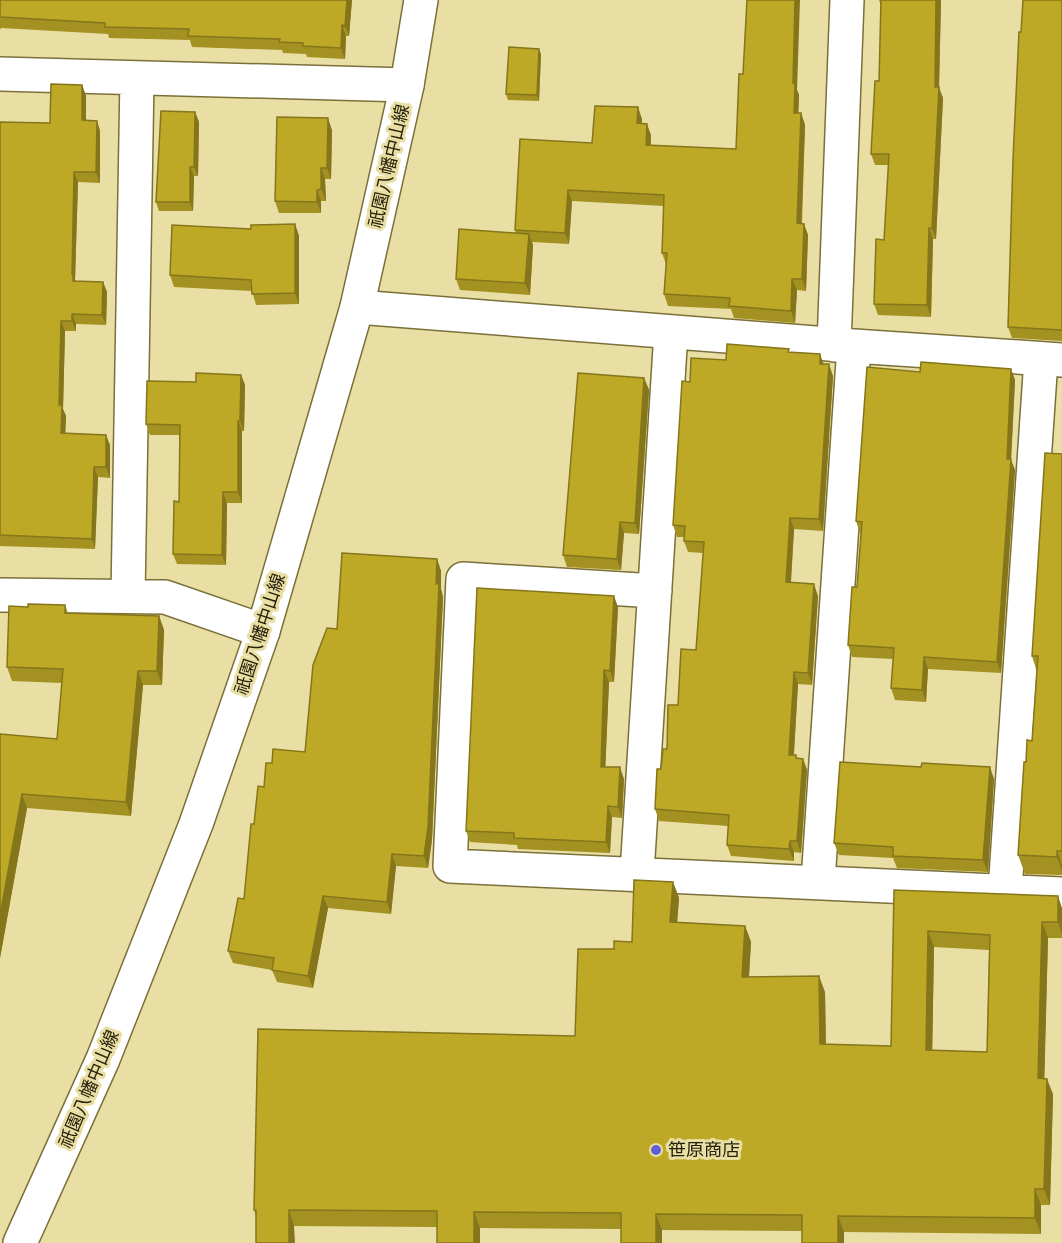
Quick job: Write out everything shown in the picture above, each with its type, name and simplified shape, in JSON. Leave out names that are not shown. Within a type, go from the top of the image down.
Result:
[{"type":"street","name":"祇園八幡中山線","points":[[20,1243],[107,1048],[196,824],[263,631],[357,307],[407,85],[421,0]]},
{"type":"street","points":[[818,881],[844,346],[847,0]]},
{"type":"street","points":[[0,74],[407,85]]},
{"type":"street","points":[[128,596],[137,78]]},
{"type":"street","points":[[357,307],[844,346],[1052,359],[1005,891]]},
{"type":"street","points":[[637,873],[671,332]]},
{"type":"street","points":[[655,591],[463,579],[450,866],[818,881],[1062,894]]},
{"type":"street","points":[[0,595],[165,597],[263,631]]},
{"type":"building","points":[[0,0],[347,0],[345,26],[342,25],[341,48],[303,46],[303,43],[279,42],[280,39],[188,36],[189,29],[105,27],[105,23],[0,17]]},
{"type":"building","points":[[747,0],[795,0],[794,113],[801,113],[797,223],[804,224],[802,279],[792,279],[791,311],[729,306],[730,298],[664,294],[667,253],[662,253],[664,195],[568,190],[565,233],[515,230],[520,139],[592,143],[595,106],[638,107],[637,123],[647,124],[646,145],[736,149],[739,74],[743,74]]},
{"type":"building","points":[[881,0],[936,0],[935,87],[939,87],[932,228],[929,228],[927,305],[874,304],[876,239],[884,240],[889,154],[871,154],[875,81],[879,81]]},
{"type":"building","points":[[1023,0],[1062,0],[1062,330],[1008,327],[1013,159],[1019,32],[1021,32]]},
{"type":"building","points":[[509,47],[539,49],[537,95],[506,94]]},
{"type":"building","points":[[51,84],[82,85],[82,120],[97,121],[96,172],[74,172],[72,274],[73,281],[103,282],[102,315],[72,314],[72,321],[61,321],[59,405],[62,405],[61,433],[106,435],[106,467],[94,467],[92,539],[0,535],[0,122],[50,123]]},
{"type":"building","points":[[161,111],[195,112],[194,167],[190,167],[190,202],[156,202]]},
{"type":"building","points":[[277,117],[328,118],[327,168],[321,168],[321,189],[317,190],[317,202],[275,201]]},
{"type":"building","points":[[295,224],[295,293],[252,294],[251,280],[170,275],[172,225],[251,229],[251,225]]},
{"type":"building","points":[[459,229],[529,234],[525,283],[456,279]]},
{"type":"building","points":[[727,344],[820,354],[820,364],[829,364],[819,519],[790,518],[786,582],[814,584],[808,673],[794,672],[789,755],[796,755],[796,758],[803,759],[797,841],[790,841],[789,849],[727,845],[729,815],[655,809],[657,769],[661,769],[663,749],[667,749],[668,705],[678,705],[681,649],[696,650],[704,542],[684,541],[685,526],[673,525],[682,381],[690,382],[691,358],[726,360]]},
{"type":"building","points":[[921,362],[1011,369],[1007,459],[1011,459],[997,662],[924,657],[922,690],[891,688],[894,648],[848,645],[852,587],[857,587],[862,522],[856,521],[867,367],[920,372]]},
{"type":"building","points":[[196,373],[241,375],[240,421],[238,421],[238,492],[223,492],[222,555],[173,554],[174,501],[179,502],[180,425],[146,424],[147,381],[196,382]]},
{"type":"building","points":[[578,373],[644,378],[635,523],[620,522],[617,559],[563,555]]},
{"type":"building","points":[[1045,453],[1062,454],[1062,851],[1057,851],[1057,857],[1018,855],[1024,762],[1026,762],[1027,740],[1032,741],[1038,656],[1032,656]]},
{"type":"building","points":[[342,553],[437,559],[436,584],[439,584],[428,827],[424,856],[392,854],[387,902],[323,896],[308,976],[272,970],[274,958],[228,951],[238,898],[244,899],[251,824],[254,824],[258,786],[264,787],[266,763],[272,763],[273,749],[305,752],[313,665],[327,628],[337,629]]},
{"type":"building","points":[[477,588],[614,596],[610,671],[604,670],[601,767],[620,767],[618,807],[608,806],[606,842],[514,838],[514,833],[466,831]]},
{"type":"building","points":[[28,604],[65,605],[65,613],[159,616],[157,671],[138,671],[126,802],[22,794],[0,916],[0,734],[57,739],[63,669],[7,667],[9,606],[28,607]]},
{"type":"building","points":[[840,762],[921,767],[922,763],[990,767],[983,860],[893,856],[893,847],[834,843]]},
{"type":"building","name":"笹原商店","points":[[634,880],[673,882],[670,922],[745,926],[742,977],[819,976],[820,1044],[891,1046],[894,890],[1058,896],[1058,922],[1042,922],[1038,1078],[1047,1079],[1044,1189],[1035,1189],[1035,1218],[838,1216],[838,1243],[802,1243],[802,1215],[656,1214],[656,1243],[621,1243],[621,1213],[474,1212],[474,1243],[437,1243],[437,1211],[289,1210],[289,1243],[256,1243],[256,1210],[254,1210],[258,1029],[575,1036],[578,949],[614,949],[614,941],[632,942]],"holes":[[[928,931],[990,935],[987,1052],[926,1050]]]},
{"type":"place","name":"笹原商店","points":[[656,1150]]}]
